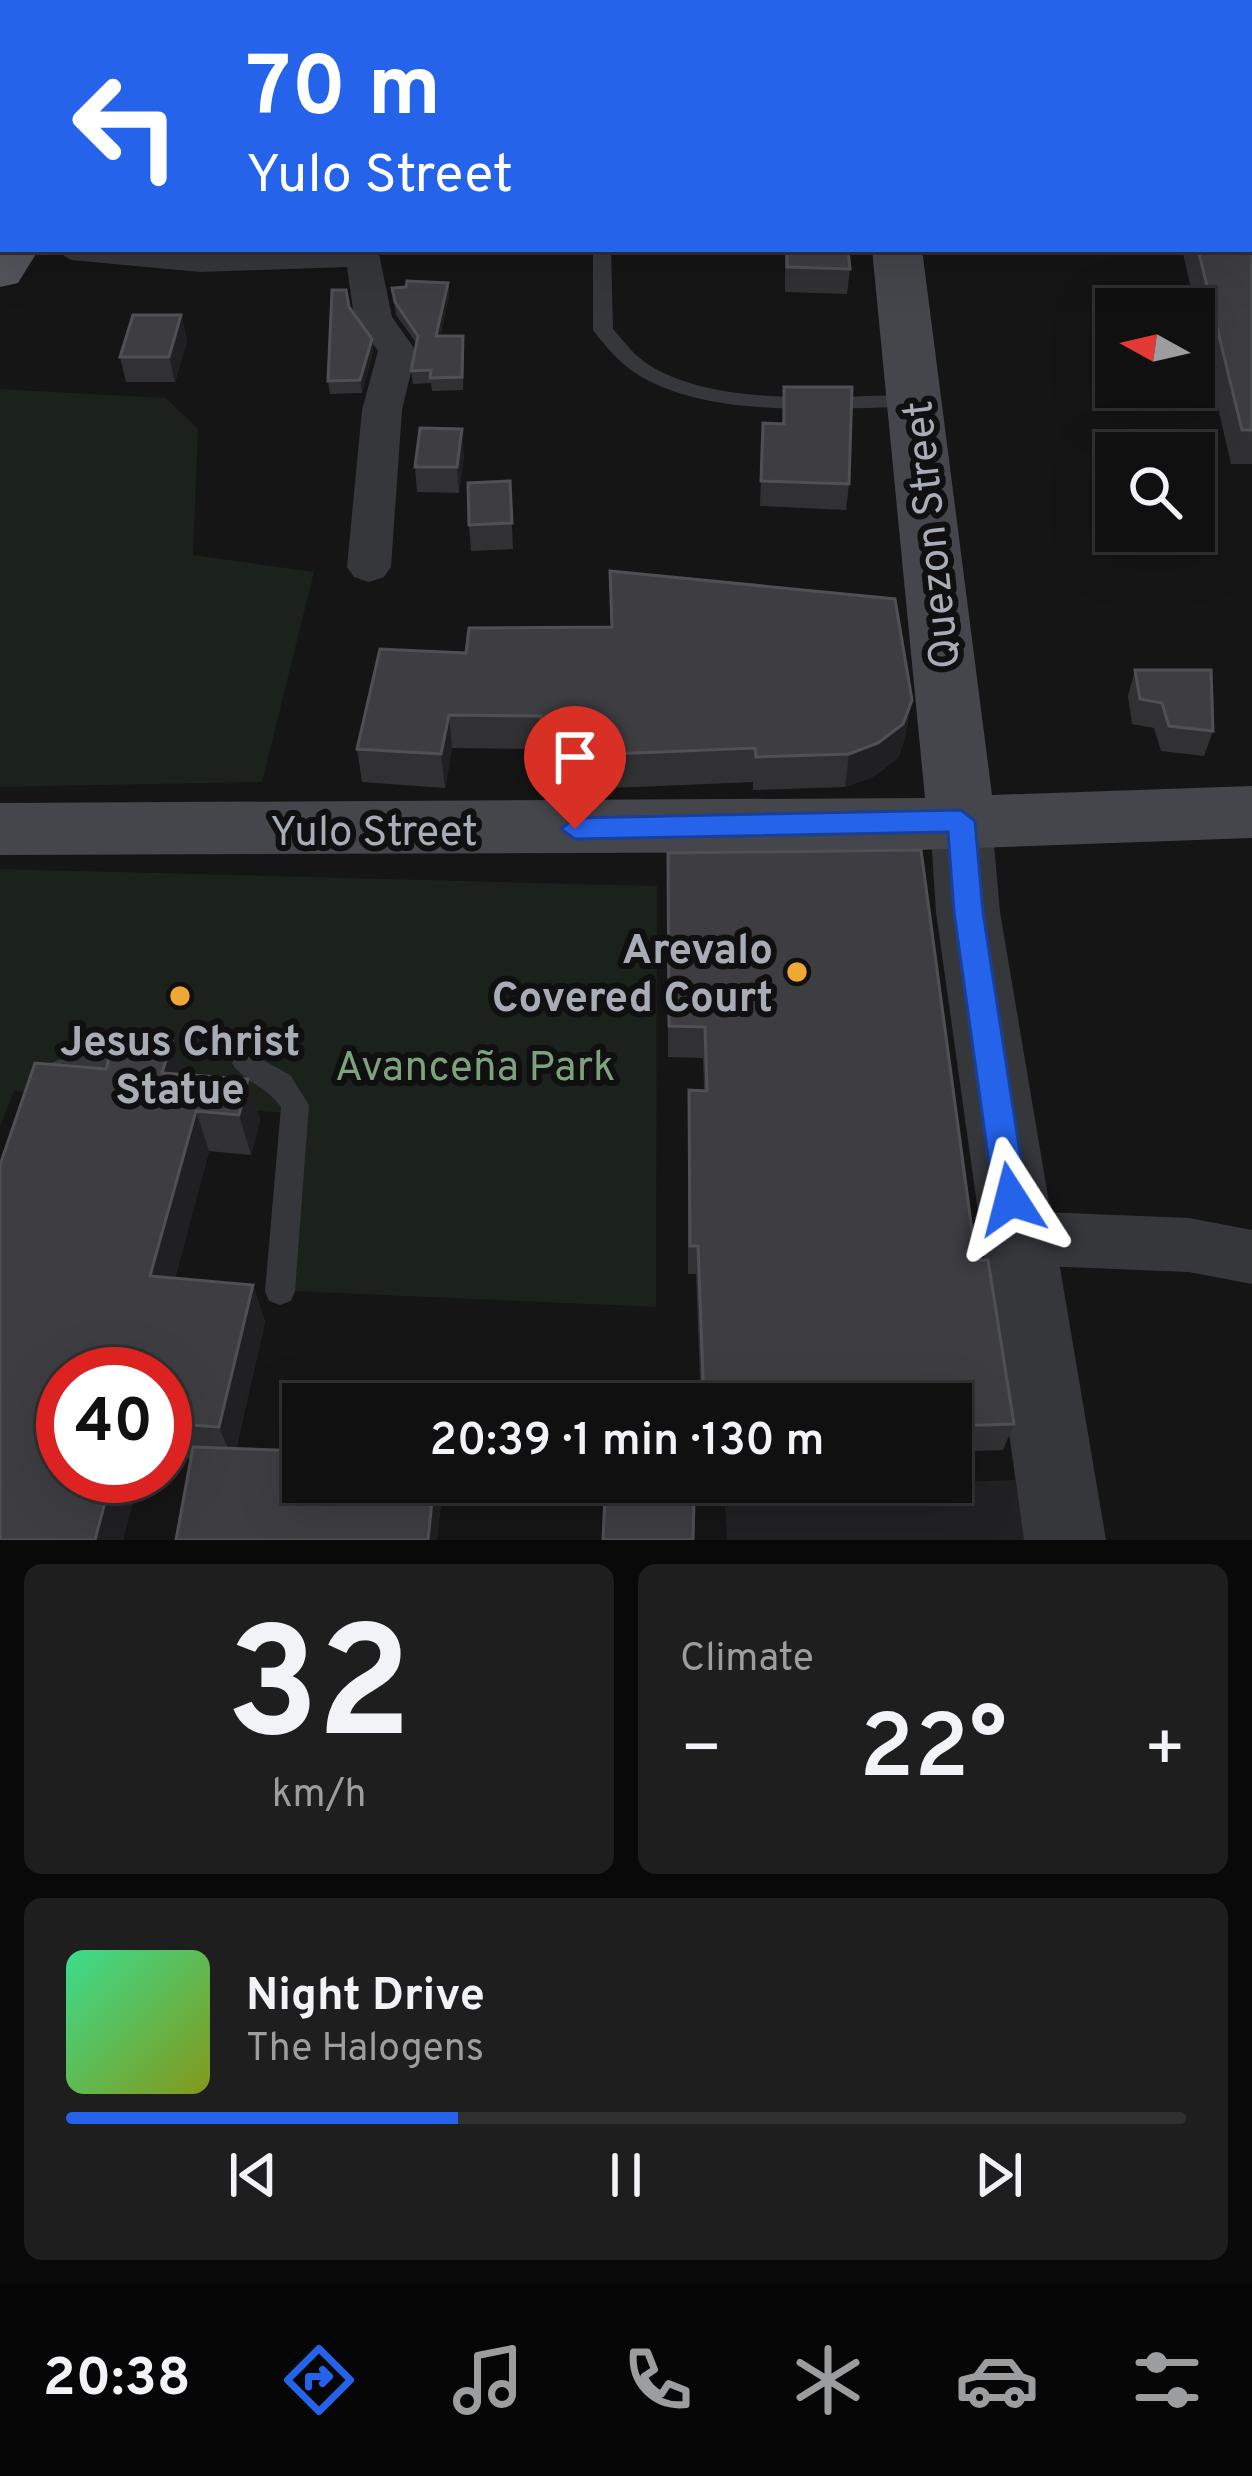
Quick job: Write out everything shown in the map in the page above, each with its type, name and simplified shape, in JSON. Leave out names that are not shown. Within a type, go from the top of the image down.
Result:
[{"type":"main road","name":"Quezon Street","points":[[897,252],[961,821]]},
{"type":"main road","name":"Yulo Street","points":[[0,829],[454,830],[1252,812]]},
{"type":"street","points":[[103,252],[200,261],[365,252],[374,317],[397,351],[382,410],[370,567]]},
{"type":"street","points":[[961,821],[968,912],[1065,1540]]},
{"type":"street","points":[[1017,1238],[1189,1245],[1252,1257]]},
{"type":"lane","points":[[602,252],[603,330],[651,374],[685,388],[727,394],[917,401]]},
{"type":"lane","points":[[38,1096],[46,1074],[63,1075],[101,1056]]},
{"type":"lane","points":[[245,1063],[280,1083],[295,1105],[280,1291]]},
{"type":"shaded area","points":[[1015,1480],[1025,1540],[727,1540],[725,1503],[972,1503],[972,1481]]},
{"type":"green space","points":[[0,389],[166,398],[198,429],[193,555],[314,572],[262,782],[0,787]]},
{"type":"green space","name":"Avanceña Park","points":[[0,869],[657,886],[656,1307],[268,1290],[297,1114],[14,1091],[0,1127]]},
{"type":"building","points":[[787,252],[848,252],[850,269],[787,267]]},
{"type":"building","points":[[1199,252],[1252,252],[1252,430],[1242,430],[1215,319],[1215,288],[1207,288]]},
{"type":"building","points":[[407,281],[448,283],[436,336],[463,336],[462,377],[430,378],[431,370],[411,371],[418,336],[395,302],[392,288],[406,287]]},
{"type":"building","points":[[332,290],[346,290],[349,307],[372,339],[360,380],[328,381]]},
{"type":"building","points":[[133,315],[181,315],[169,357],[120,357]]},
{"type":"building","points":[[784,387],[852,387],[849,484],[761,481],[763,423],[784,424]]},
{"type":"building","points":[[420,428],[462,429],[457,467],[415,467]]},
{"type":"building","points":[[510,481],[512,523],[469,525],[468,483]]},
{"type":"building","points":[[610,571],[895,599],[912,700],[903,724],[878,743],[849,754],[756,757],[755,748],[540,757],[541,716],[449,715],[441,754],[357,749],[380,649],[466,653],[469,628],[612,627]]},
{"type":"building","points":[[1135,670],[1211,670],[1213,731],[1169,726],[1162,703],[1140,699]]},
{"type":"building","points":[[921,850],[976,1260],[988,1260],[1014,1424],[972,1425],[972,1383],[703,1383],[698,1246],[690,1246],[689,1090],[707,1091],[705,1027],[669,1026],[668,853]]},
{"type":"building","points":[[116,1034],[173,1038],[162,1073],[248,1079],[239,1115],[196,1111],[150,1276],[253,1285],[219,1427],[192,1425],[192,1347],[36,1347],[36,1503],[105,1503],[95,1540],[0,1540],[0,1165],[35,1063],[106,1069]]},
{"type":"building","points":[[193,1447],[282,1450],[282,1503],[432,1503],[428,1540],[176,1540],[183,1503],[192,1503]]},
{"type":"building","points":[[605,1503],[694,1503],[693,1540],[603,1540]]},
{"type":"place","name":"Arevalo Covered Court","points":[[797,972]]},
{"type":"place","name":"Jesus Christ Statue","points":[[180,996]]},
{"type":"route","points":[[575,829],[961,821],[968,912],[1011,1199]]}]
